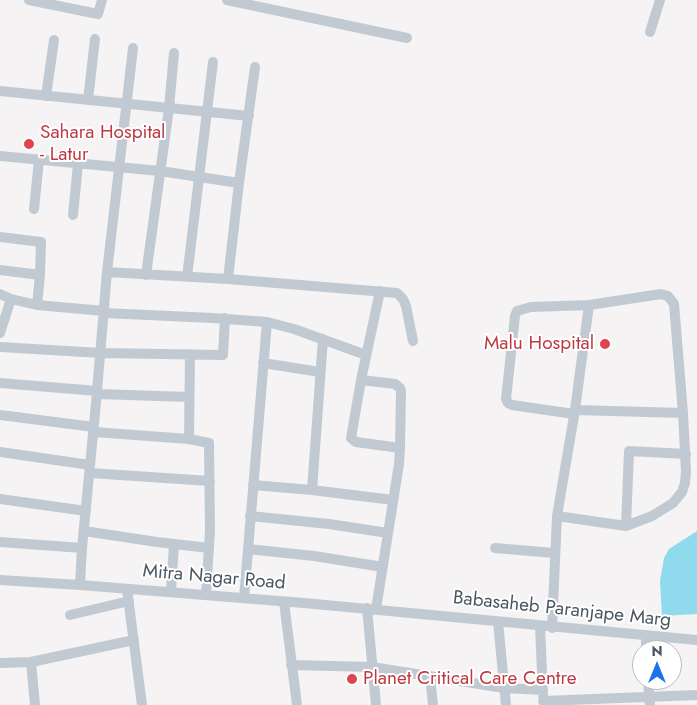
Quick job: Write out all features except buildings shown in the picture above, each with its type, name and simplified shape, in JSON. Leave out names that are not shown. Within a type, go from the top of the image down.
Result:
[{"type":"street","points":[[29,0],[98,14],[102,0]]},
{"type":"street","points":[[227,0],[407,38]]},
{"type":"street","points":[[650,32],[660,0]]},
{"type":"street","points":[[88,100],[95,39]]},
{"type":"street","points":[[46,96],[54,40]]},
{"type":"street","points":[[80,585],[107,272],[134,48]]},
{"type":"street","points":[[146,275],[169,108],[174,54]]},
{"type":"street","points":[[187,277],[213,62]]},
{"type":"street","points":[[228,279],[255,67]]},
{"type":"street","points":[[0,91],[249,116]]},
{"type":"street","points":[[0,156],[160,171],[239,183]]},
{"type":"street","points":[[34,209],[39,160]]},
{"type":"street","points":[[72,215],[78,164]]},
{"type":"street","points":[[0,237],[41,242],[37,304]]},
{"type":"street","points":[[0,270],[40,275]]},
{"type":"street","points":[[107,272],[228,279],[397,293],[403,299],[413,341]]},
{"type":"street","points":[[380,291],[360,380],[351,434],[352,440],[356,442],[400,448]]},
{"type":"street","points":[[0,294],[12,299],[37,304],[104,312],[268,322],[366,355]]},
{"type":"street","points":[[557,516],[626,526],[652,516],[672,502],[682,492],[685,483],[686,454],[683,413],[674,304],[672,299],[661,294],[589,305],[531,307],[518,311],[515,316],[506,399],[508,403],[574,412],[683,413]]},
{"type":"street","points":[[0,330],[12,299]]},
{"type":"street","points":[[552,628],[557,516],[589,305]]},
{"type":"street","points":[[0,347],[101,353],[223,355],[225,318]]},
{"type":"street","points":[[244,598],[268,322]]},
{"type":"street","points":[[312,490],[323,339]]},
{"type":"street","points":[[189,439],[190,354]]},
{"type":"street","points":[[263,363],[320,372]]},
{"type":"street","points":[[360,380],[395,384],[401,391],[399,464],[383,567],[372,609],[372,666],[376,705]]},
{"type":"street","points":[[0,382],[97,392],[189,397]]},
{"type":"street","points":[[0,415],[94,430],[189,439],[209,443],[209,548],[206,594]]},
{"type":"street","points":[[626,526],[629,451],[686,454]]},
{"type":"street","points":[[0,452],[90,469],[210,482]]},
{"type":"street","points":[[253,485],[393,500]]},
{"type":"street","points":[[0,499],[86,511]]},
{"type":"street","points":[[250,516],[329,524],[388,533]]},
{"type":"street","points":[[84,530],[209,548]]},
{"type":"street","points":[[0,542],[82,548]]},
{"type":"street","points":[[171,592],[174,544]]},
{"type":"street","points":[[495,548],[554,553]]},
{"type":"street","points":[[248,549],[314,556],[383,567]]},
{"type":"street","name":"Mitra Nagar Road","points":[[0,580],[206,594],[424,614]]},
{"type":"street","points":[[127,589],[142,705]]},
{"type":"street","points":[[70,614],[129,601]]},
{"type":"street","points":[[284,602],[296,705]]},
{"type":"street","name":"Babasaheb Paranjape Marg","points":[[424,614],[552,628],[697,640]]},
{"type":"street","points":[[498,622],[506,705]]},
{"type":"street","points":[[540,626],[544,703],[650,701],[697,695]]},
{"type":"street","points":[[0,663],[31,662],[134,640]]},
{"type":"street","points":[[31,662],[35,705]]},
{"type":"street","points":[[292,666],[372,666],[504,688],[543,690]]},
{"type":"street","points":[[430,677],[433,705]]},
{"type":"water","points":[[697,531],[697,614],[662,616],[660,581],[664,558],[669,549]]},
{"type":"place","name":"Sahara Hospital - Latur","points":[[29,144]]},
{"type":"place","name":"Malu Hospital","points":[[605,344]]},
{"type":"place","name":"Planet Critical Care Centre","points":[[352,679]]}]
